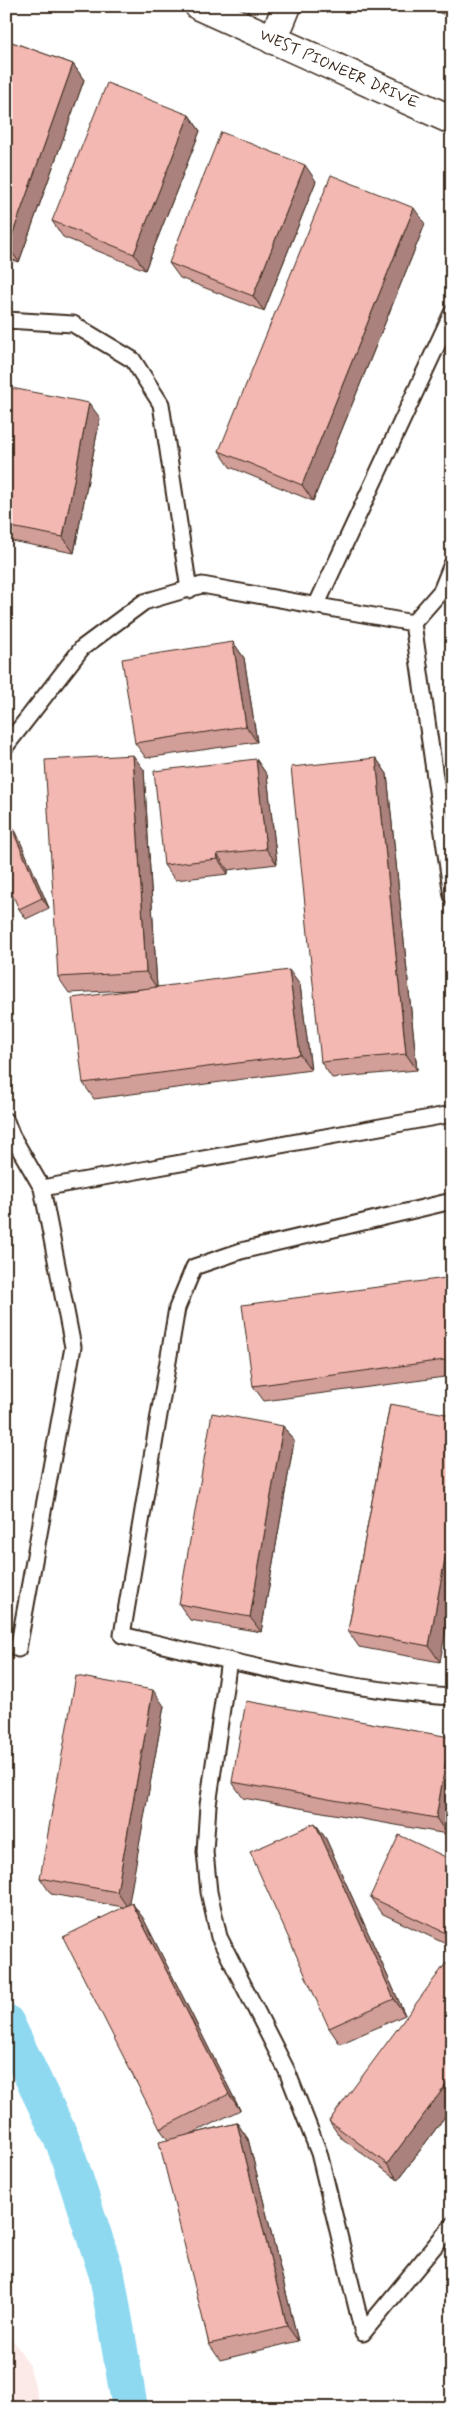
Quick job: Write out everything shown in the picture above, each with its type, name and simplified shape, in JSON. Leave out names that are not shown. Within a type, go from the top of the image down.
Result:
[{"type":"main road","name":"WEST PIONEER DRIVE","points":[[199,6],[452,120]]},
{"type":"main road","points":[[273,40],[287,6]]},
{"type":"lane","points":[[316,606],[452,313]]},
{"type":"lane","points":[[6,320],[73,324],[133,360],[161,404],[189,590]]},
{"type":"lane","points":[[413,623],[446,588],[452,564]]},
{"type":"lane","points":[[6,746],[82,648],[144,602],[202,585],[413,623]]},
{"type":"lane","points":[[413,623],[452,896]]},
{"type":"lane","points":[[42,1188],[452,1114]]},
{"type":"lane","points":[[6,1121],[12,1136],[42,1188],[73,1347],[18,1649]]},
{"type":"lane","points":[[452,1201],[241,1251],[194,1267],[177,1308],[122,1636],[228,1660],[350,1684],[412,1694],[452,1697]]},
{"type":"lane","points":[[228,1660],[208,1805],[205,1852],[209,1892],[219,1936],[287,2071],[319,2153],[363,2333],[452,2225]]},
{"type":"shaded area","points":[[6,2330],[29,2364],[41,2408],[6,2408]]},
{"type":"building","points":[[6,40],[73,64],[8,247],[6,246]]},
{"type":"building","points":[[107,83],[189,115],[134,254],[52,221]]},
{"type":"building","points":[[221,132],[305,165],[253,296],[169,263]]},
{"type":"building","points":[[331,175],[414,208],[302,485],[219,451]]},
{"type":"building","points":[[6,387],[89,403],[63,537],[6,526]]},
{"type":"building","points":[[233,642],[246,726],[135,743],[122,659]]},
{"type":"building","points":[[133,755],[146,972],[58,977],[45,760]]},
{"type":"building","points":[[376,758],[406,1054],[321,1062],[291,767]]},
{"type":"building","points":[[256,759],[266,849],[217,854],[218,859],[164,865],[154,771]]},
{"type":"building","points":[[9,822],[42,898],[19,909],[6,881],[6,823]]},
{"type":"building","points":[[289,970],[300,1055],[83,1083],[72,998]]},
{"type":"building","points":[[446,1278],[452,1326],[452,1359],[253,1386],[242,1305]]},
{"type":"building","points":[[390,1404],[452,1415],[452,1520],[429,1646],[348,1631]]},
{"type":"building","points":[[212,1413],[283,1426],[250,1617],[179,1604]]},
{"type":"building","points":[[76,1676],[153,1690],[117,1892],[40,1878]]},
{"type":"building","points":[[246,1701],[450,1737],[436,1818],[232,1782]]},
{"type":"building","points":[[315,1823],[394,1999],[329,2028],[250,1852]]},
{"type":"building","points":[[399,1835],[452,1860],[452,1936],[370,1897]]},
{"type":"building","points":[[132,1903],[229,2094],[160,2129],[63,1937]]},
{"type":"building","points":[[446,1963],[452,1968],[452,2077],[387,2164],[329,2121]]},
{"type":"building","points":[[237,2123],[287,2326],[209,2344],[159,2142]]},
{"type":"waterway","points":[[6,2022],[64,2144],[107,2275],[130,2408]]}]
